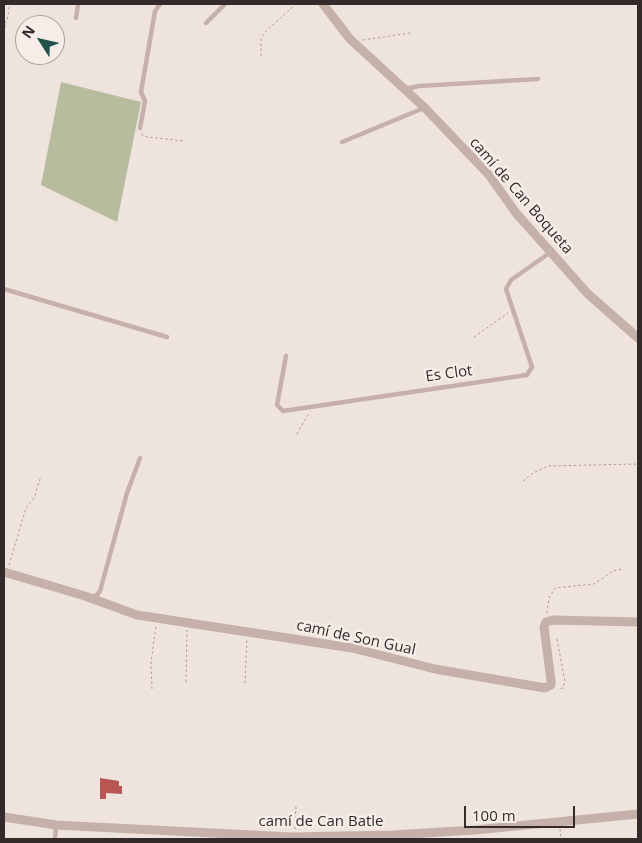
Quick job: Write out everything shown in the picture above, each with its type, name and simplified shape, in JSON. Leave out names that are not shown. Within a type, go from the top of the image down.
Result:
[{"type":"street","name":"camí de Can Boqueta","points":[[323,4],[350,39],[425,108],[489,175],[516,213],[596,303],[638,338]]},
{"type":"street","name":"camí de Son Gual","points":[[5,572],[90,598],[119,610],[157,619],[352,648],[436,669],[545,688],[551,685]]},
{"type":"street","points":[[551,685],[544,627],[548,621],[638,622]]},
{"type":"street","name":"camí de Can Batle","points":[[4,817],[56,825],[292,838],[392,836],[638,814]]},
{"type":"lane","points":[[76,18],[78,4]]},
{"type":"lane","points":[[140,128],[145,101],[141,92],[155,11],[160,4]]},
{"type":"lane","points":[[206,23],[225,4]]},
{"type":"lane","points":[[405,89],[418,86],[538,79]]},
{"type":"lane","points":[[342,142],[425,108]]},
{"type":"lane","name":"Es Clot","points":[[286,356],[278,408],[283,411],[528,375],[532,367],[506,292],[509,282],[551,252]]},
{"type":"lane","points":[[4,289],[167,337]]},
{"type":"lane","points":[[90,598],[96,596],[100,590],[131,479],[140,458]]},
{"type":"lane","points":[[55,839],[56,825]]},
{"type":"path","points":[[4,33],[10,4]]},
{"type":"path","points":[[261,56],[261,39],[264,33],[296,4]]},
{"type":"path","points":[[4,23],[7,20]]},
{"type":"path","points":[[350,39],[360,41],[410,33]]},
{"type":"path","points":[[140,128],[140,134],[144,136],[184,141]]},
{"type":"path","points":[[474,337],[508,313],[510,306]]},
{"type":"path","points":[[297,434],[306,416],[318,406]]},
{"type":"path","points":[[523,481],[533,473],[548,466],[638,464]]},
{"type":"path","points":[[5,572],[26,508],[34,498],[41,476]]},
{"type":"path","points":[[548,621],[549,598],[555,588],[594,584],[613,570],[623,569]]},
{"type":"path","points":[[152,689],[151,663],[157,619]]},
{"type":"path","points":[[186,682],[187,623]]},
{"type":"path","points":[[245,684],[248,632]]},
{"type":"path","points":[[551,685],[561,688],[565,682],[557,639]]},
{"type":"path","points":[[292,838],[296,805]]},
{"type":"green space","points":[[61,82],[141,102],[117,222],[41,185]]},
{"type":"building","points":[[100,778],[119,781],[119,786],[122,786],[122,794],[106,793],[106,799],[100,799]]}]
